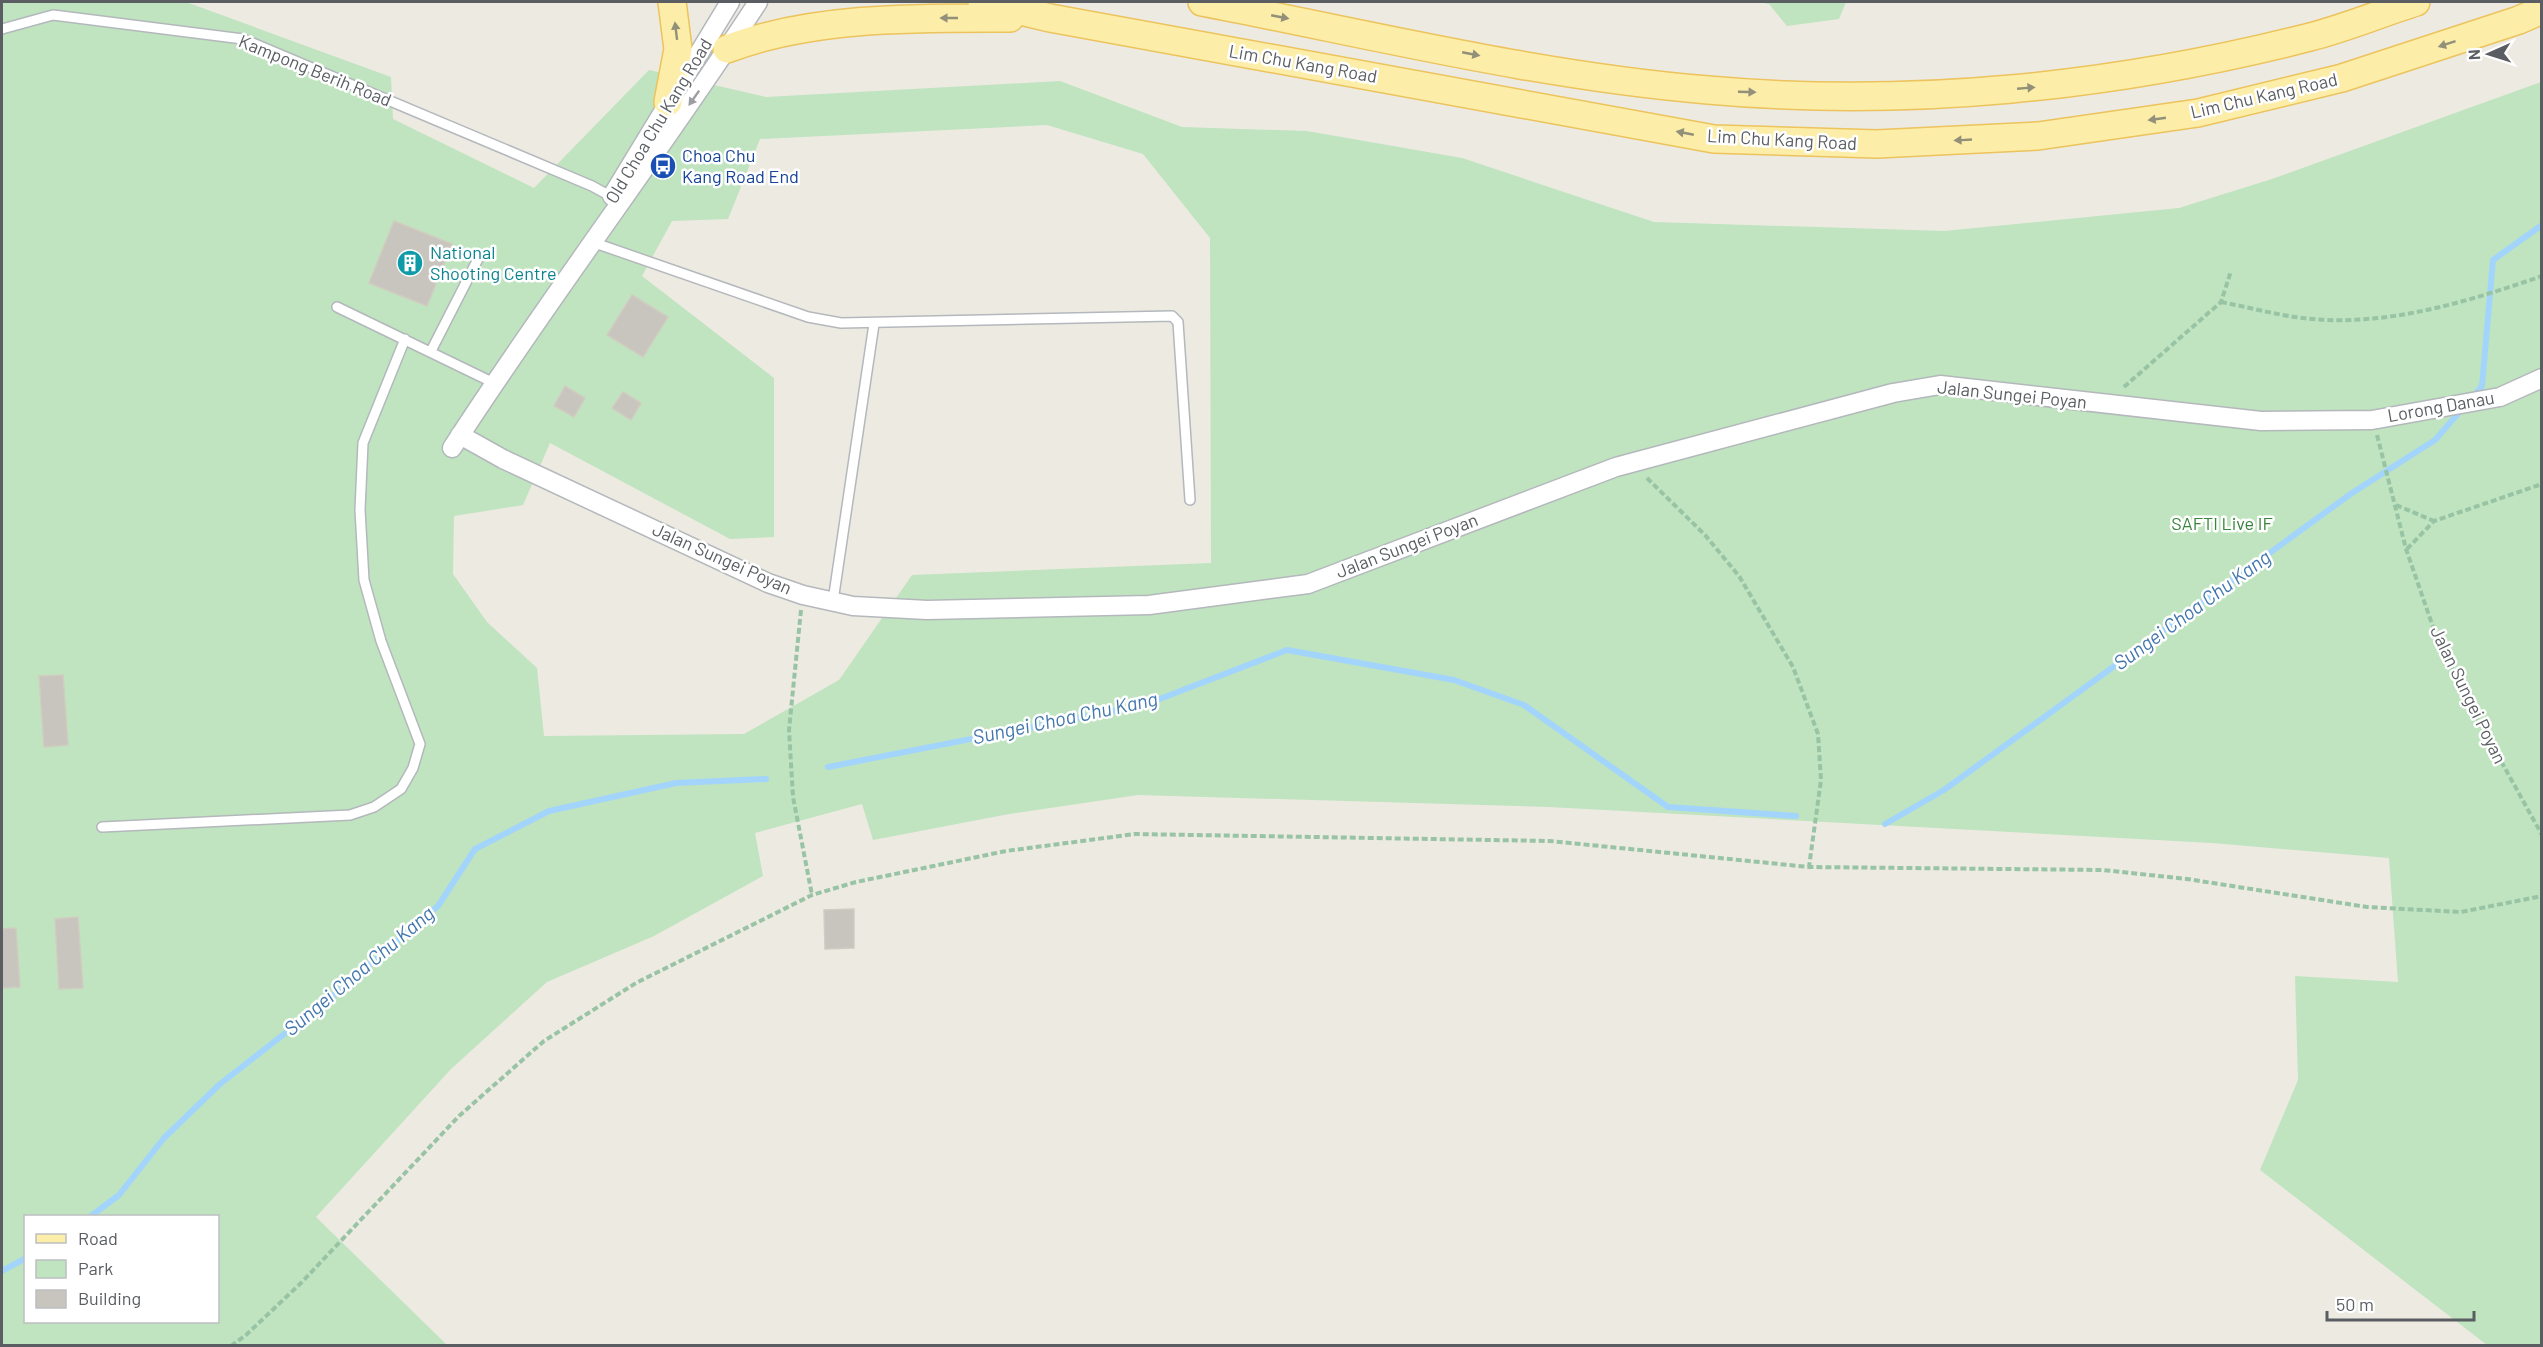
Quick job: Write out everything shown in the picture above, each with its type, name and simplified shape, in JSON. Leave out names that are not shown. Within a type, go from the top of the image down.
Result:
[{"type":"main road","points":[[669,102],[678,49],[672,2]]},
{"type":"main road","name":"Lim Chu Kang Road","points":[[982,2],[1050,18],[1714,139],[1877,144],[2038,136],[2198,113],[2342,78],[2519,20],[2541,10]]},
{"type":"main road","points":[[1202,2],[1546,69],[1708,90],[1876,96],[2028,88],[2181,66],[2313,37],[2416,2]]},
{"type":"main road","points":[[727,49],[783,32],[898,20],[1050,18]]},
{"type":"street","name":"Old Choa Chu Kang Road","points":[[592,242],[612,197],[730,2]]},
{"type":"street","name":"Old Choa Chu Kang Road","points":[[456,442],[494,383],[758,2]]},
{"type":"street","name":"Lorong Danau","points":[[2372,420],[2500,397],[2541,378]]},
{"type":"street","name":"Jalan Sungei Poyan","points":[[456,442],[503,459],[768,583],[803,595],[853,606],[927,610],[1149,604],[1308,584],[1632,462],[1893,393],[1940,385],[2261,421],[2372,420]]},
{"type":"lane","name":"Kampong Berih Road","points":[[2,29],[53,15],[243,39],[592,186],[612,197]]},
{"type":"lane","points":[[592,242],[808,317],[841,323],[874,324],[1164,314],[1172,316],[1178,322],[1190,500]]},
{"type":"lane","points":[[430,351],[478,260]]},
{"type":"lane","points":[[337,307],[494,383]]},
{"type":"lane","points":[[832,601],[874,324]]},
{"type":"lane","points":[[102,827],[350,815],[374,807],[401,789],[413,768],[420,744],[381,641],[364,580],[360,510],[363,443],[405,339]]},
{"type":"path","points":[[2103,405],[2222,302],[2230,271]]},
{"type":"path","points":[[2222,302],[2304,318],[2356,320],[2416,311],[2502,290],[2541,276]]},
{"type":"path","name":"Jalan Sungei Poyan","points":[[2385,458],[2406,549],[2432,624],[2465,696],[2541,835]]},
{"type":"path","points":[[1632,462],[1705,535],[1739,576],[1793,667],[1818,734],[1821,780],[1809,867]]},
{"type":"path","points":[[2406,549],[2434,521],[2541,484]]},
{"type":"path","points":[[2396,506],[2434,521]]},
{"type":"path","points":[[803,595],[789,730],[793,797],[812,895]]},
{"type":"path","points":[[231,1346],[301,1284],[459,1116],[544,1041],[636,983],[812,895],[856,882],[1006,851],[1135,834],[1550,841],[1809,867],[2103,870],[2187,879],[2367,907],[2461,912],[2541,896]]},
{"type":"green space","name":"SAFTI Live IF","points":[[2,2],[186,2],[391,77],[393,119],[534,188],[649,70],[766,97],[1060,81],[1182,127],[1307,131],[1462,158],[1654,222],[1944,231],[2179,208],[2272,179],[2541,82],[2541,1345],[2487,1345],[2260,1170],[2298,1080],[2295,976],[2398,982],[2389,858],[2212,843],[1549,807],[1138,795],[1009,814],[873,840],[862,804],[755,833],[763,876],[654,936],[547,982],[451,1069],[316,1217],[447,1345],[2,1346]],"holes":[[[1047,125],[1143,154],[1210,238],[1211,563],[912,575],[839,680],[744,734],[544,736],[537,668],[487,622],[453,574],[454,516],[523,505],[550,443],[730,539],[774,537],[774,378],[642,276],[672,221],[728,219],[760,139]]]},
{"type":"green space","points":[[1758,2],[1846,2],[1839,19],[1787,26],[1769,4]]},
{"type":"building","name":"National Shooting Centre","points":[[394,221],[452,244],[427,306],[369,283]]},
{"type":"building","points":[[632,295],[668,317],[643,357],[607,335]]},
{"type":"building","points":[[565,386],[585,398],[574,417],[554,406]]},
{"type":"building","points":[[623,392],[641,403],[631,420],[612,408]]},
{"type":"building","points":[[63,675],[68,745],[44,747],[39,676]]},
{"type":"building","points":[[854,909],[854,948],[825,949],[824,910]]},
{"type":"building","points":[[78,917],[83,988],[59,989],[55,919]]},
{"type":"building","points":[[16,928],[20,987],[2,988],[2,929]]},
{"type":"waterway","name":"Sungei Choa Chu Kang","points":[[2473,397],[2482,386],[2493,260],[2542,225]]},
{"type":"waterway","name":"Sungei Choa Chu Kang","points":[[1885,824],[1944,790],[2352,493],[2435,440],[2462,409]]},
{"type":"waterway","name":"Sungei Choa Chu Kang","points":[[828,767],[1144,705],[1287,650],[1454,680],[1524,705],[1668,807],[1796,816]]},
{"type":"waterway","name":"Sungei Choa Chu Kang","points":[[92,1215],[119,1195],[164,1138],[220,1084],[333,996],[438,906],[475,849],[549,811],[676,783],[766,779]]},
{"type":"waterway","name":"Sungei Choa Chu Kang","points":[[2,1271],[24,1259]]},
{"type":"place","name":"Choa Chu Kang Road End","points":[[663,166]]},
{"type":"place","name":"National Shooting Centre","points":[[410,263]]}]
